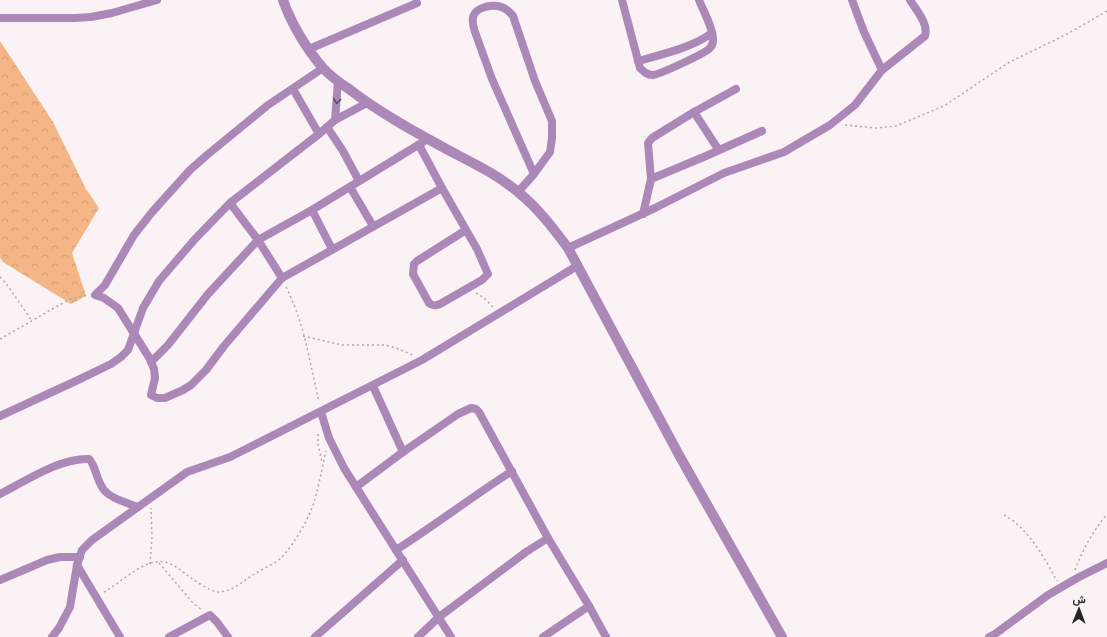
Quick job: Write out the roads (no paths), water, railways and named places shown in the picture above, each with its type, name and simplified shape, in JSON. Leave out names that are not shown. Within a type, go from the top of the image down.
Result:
[{"type":"street","points":[[0,18],[91,17],[112,13],[157,0]]},
{"type":"street","points":[[283,0],[289,16],[309,49],[323,68],[338,81],[423,142],[468,161],[518,192],[548,221],[568,248],[679,455],[782,637]]},
{"type":"street","points":[[622,0],[640,68],[645,73],[653,75],[679,65],[708,50],[712,46],[712,33],[699,0]]},
{"type":"street","points":[[852,0],[864,32],[882,70]]},
{"type":"street","points":[[568,248],[643,214],[724,173],[784,152],[830,125],[855,105],[882,70],[926,33],[924,24],[910,0]]},
{"type":"street","points":[[309,49],[417,3]]},
{"type":"street","points":[[518,192],[534,174],[550,152],[552,121],[535,81],[513,16],[502,6],[492,5],[479,9],[474,13],[472,24],[492,79],[534,174]]},
{"type":"street","points":[[638,61],[683,47],[705,38],[712,33]]},
{"type":"street","points":[[323,68],[268,105],[206,155],[190,170],[153,211],[134,236],[105,285],[95,295],[104,298],[118,308],[151,362],[155,378],[151,395],[165,398],[187,388],[206,370],[224,346],[282,278],[442,188]]},
{"type":"street","points":[[335,120],[338,81]]},
{"type":"street","points":[[293,88],[319,134]]},
{"type":"street","points":[[643,214],[651,179],[648,143],[652,138],[694,112],[736,89]]},
{"type":"street","points":[[0,416],[111,364],[121,357],[128,350],[143,308],[159,281],[194,239],[230,203],[335,120],[367,103]]},
{"type":"street","points":[[694,112],[718,150]]},
{"type":"street","points":[[328,127],[359,181]]},
{"type":"street","points":[[651,179],[690,164],[762,131]]},
{"type":"street","points":[[151,362],[168,345],[208,294],[258,240],[312,210],[423,142]]},
{"type":"street","points":[[423,142],[442,188],[477,249],[488,274],[485,278],[464,291],[440,304],[435,306],[432,305],[429,303],[413,274],[414,264],[466,230]]},
{"type":"street","points":[[350,187],[373,226]]},
{"type":"street","points":[[230,203],[258,240],[282,278]]},
{"type":"street","points":[[312,210],[332,249]]},
{"type":"street","points":[[52,637],[59,628],[70,607],[78,561],[82,550],[92,540],[151,497],[187,472],[230,457],[322,415],[422,360],[578,266]]},
{"type":"street","points":[[373,386],[403,452]]},
{"type":"street","points":[[356,487],[458,414],[472,408],[476,409],[512,471],[548,538],[606,637]]},
{"type":"street","points":[[322,415],[335,453],[451,637]]},
{"type":"street","points":[[0,494],[40,473],[71,460],[89,459],[92,462],[95,473],[105,492],[137,507]]},
{"type":"street","points":[[396,550],[437,524],[478,493],[512,471]]},
{"type":"street","points":[[418,637],[439,617],[526,552],[548,538]]},
{"type":"street","points":[[0,580],[47,560],[60,557],[78,561]]},
{"type":"street","points":[[315,637],[403,560]]},
{"type":"street","points":[[78,561],[95,597],[120,637]]},
{"type":"street","points":[[994,636],[1048,595],[1107,563]]},
{"type":"street","points":[[543,637],[589,606]]},
{"type":"street","points":[[169,637],[210,615],[228,637]]}]
